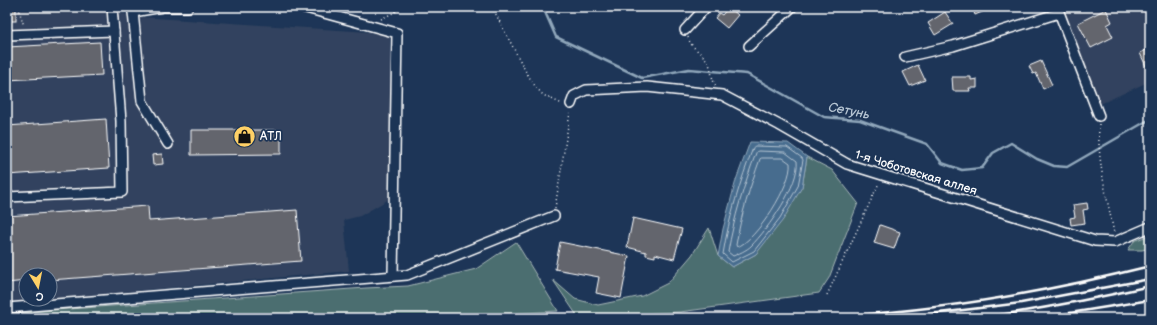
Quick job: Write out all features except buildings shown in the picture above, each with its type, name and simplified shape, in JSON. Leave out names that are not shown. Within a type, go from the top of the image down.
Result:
[{"type":"street","points":[[7,197],[122,192],[121,121],[112,7]]},
{"type":"street","points":[[168,144],[142,101],[129,9],[188,7]]},
{"type":"street","points":[[302,7],[397,33],[393,276]]},
{"type":"street","points":[[685,30],[706,7]]},
{"type":"street","points":[[750,46],[792,7]]},
{"type":"street","points":[[905,57],[953,46],[1058,10],[1099,116]]},
{"type":"street","points":[[7,35],[114,31]]},
{"type":"street","name":"1-я Чоботовская аллея","points":[[571,104],[574,96],[586,90],[647,88],[722,95],[780,125],[847,164],[1095,241],[1115,242],[1150,227]]},
{"type":"street","points":[[7,308],[407,275],[554,216]]},
{"type":"path","points":[[18,7],[26,34]]},
{"type":"path","points":[[369,25],[404,7],[454,11],[492,7],[526,72],[535,86],[544,94],[560,104],[571,104],[554,216]]},
{"type":"path","points":[[685,30],[689,44],[708,62],[713,82]]},
{"type":"path","points":[[1099,116],[1098,142],[1115,242]]},
{"type":"path","points":[[827,295],[883,175]]},
{"type":"shaded area","points":[[7,7],[83,7],[140,17],[384,33],[390,36],[391,198],[360,216],[344,220],[349,271],[58,298],[58,267],[18,267],[18,302],[7,303]]},
{"type":"shaded area","points":[[1074,7],[1150,7],[1150,81],[1098,105],[1063,13]]},
{"type":"green space","points":[[807,157],[832,170],[858,203],[829,278],[819,293],[680,312],[578,317],[553,280],[575,299],[598,305],[642,296],[668,283],[692,255],[709,228],[718,256],[732,267],[756,254],[802,187]]},
{"type":"green space","points":[[1150,235],[1150,248],[1142,250],[1128,250],[1134,241]]},
{"type":"green space","points":[[516,242],[558,311],[444,318],[7,318],[7,314],[13,313],[408,286],[476,269]]},
{"type":"green space","points":[[1150,313],[1150,318],[1114,318],[1130,314]]},
{"type":"water","points":[[750,142],[788,143],[807,157],[802,187],[783,220],[756,254],[732,267],[718,256],[723,229],[736,180]]},
{"type":"waterway","name":"Сетунь","points":[[546,7],[545,12],[556,37],[642,78],[689,69],[747,74],[824,117],[860,120],[927,144],[942,163],[962,170],[982,168],[993,153],[1011,143],[1037,159],[1054,166],[1067,167],[1150,120]]},
{"type":"railway","points":[[823,318],[914,310],[1022,294],[1150,266]]},
{"type":"railway","points":[[898,318],[1021,303],[1150,279]]},
{"type":"railway","points":[[979,318],[1065,304],[1150,286]]},
{"type":"railway","points":[[1039,318],[1150,300]]},
{"type":"place","name":"АТЛ","points":[[245,136]]}]
